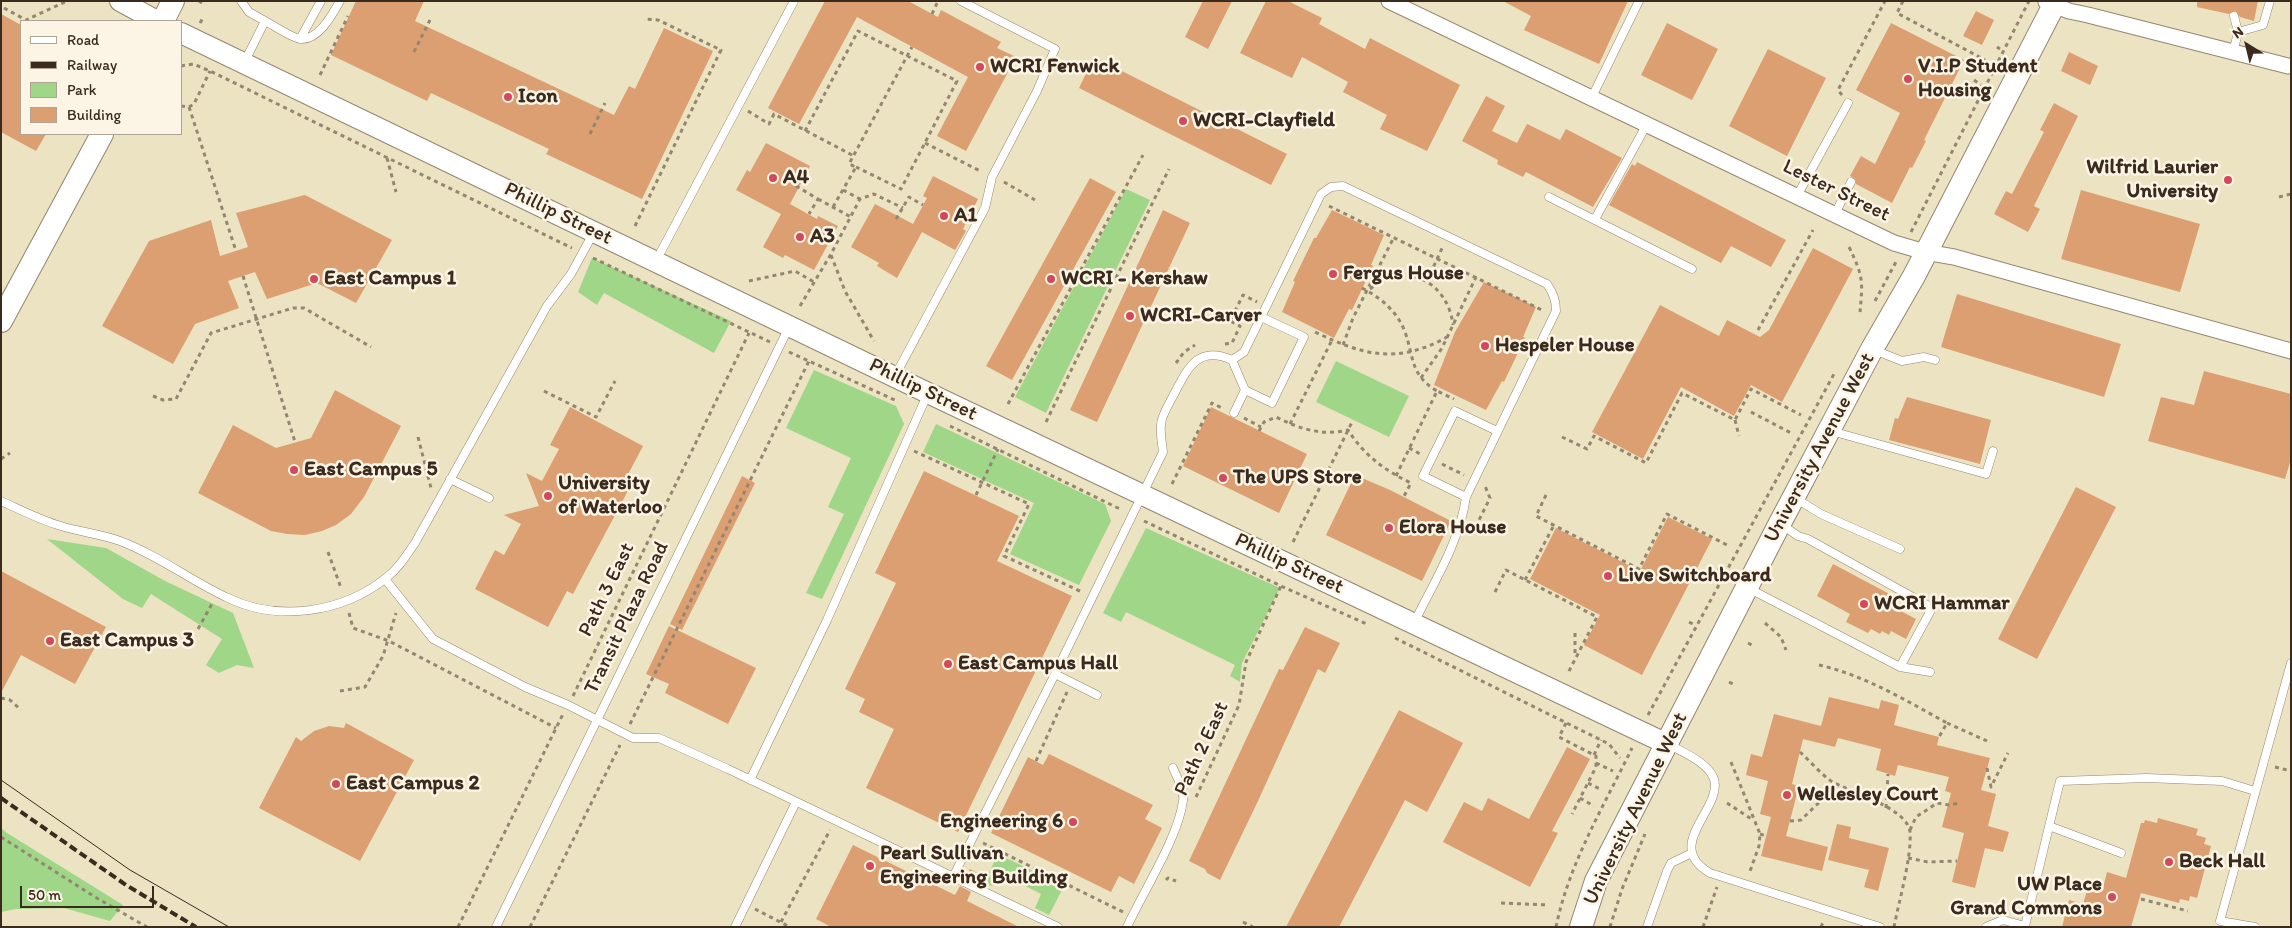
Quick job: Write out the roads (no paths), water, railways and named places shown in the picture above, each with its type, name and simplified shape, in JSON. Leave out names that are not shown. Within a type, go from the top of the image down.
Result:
[{"type":"main road","points":[[164,20],[173,1]]},
{"type":"main road","name":"University Avenue West","points":[[1581,927],[1596,881],[1793,497],[1925,252],[2051,3]]},
{"type":"main road","points":[[1,321],[101,135]]},
{"type":"street","points":[[120,1],[155,20]]},
{"type":"street","name":"Lester Street","points":[[1389,1],[1894,243],[1925,252],[1954,257],[2291,351]]},
{"type":"street","points":[[2051,3],[2068,12],[2088,14],[2233,53],[2290,65]]},
{"type":"street","name":"Phillip Street","points":[[182,33],[928,393],[1667,744]]},
{"type":"lane","points":[[241,1],[247,9],[265,21],[300,39],[311,37],[325,25],[340,1]]},
{"type":"lane","points":[[247,9],[251,1]]},
{"type":"lane","points":[[300,39],[320,1]]},
{"type":"lane","points":[[656,261],[794,1]]},
{"type":"lane","points":[[895,376],[985,208],[992,177],[1036,91],[1055,49],[961,1]]},
{"type":"lane","points":[[1592,98],[1639,1]]},
{"type":"lane","points":[[2238,32],[2263,25],[2270,1]]},
{"type":"lane","points":[[2233,53],[2238,32],[2234,16]]},
{"type":"lane","points":[[244,63],[265,21]]},
{"type":"lane","points":[[1797,196],[1848,102]]},
{"type":"lane","points":[[1595,219],[1646,124]]},
{"type":"lane","points":[[1835,214],[1851,182]]},
{"type":"lane","points":[[1232,360],[1244,352],[1321,194],[1331,187],[1343,186],[1546,284],[1554,297],[1556,311],[1466,496],[1463,518],[1455,538],[1414,624]]},
{"type":"lane","points":[[1549,197],[1692,269]]},
{"type":"lane","points":[[1,501],[61,526],[119,540],[218,593],[262,610],[316,610],[345,602],[385,579],[398,566],[415,543],[546,306],[571,274],[594,232]]},
{"type":"lane","points":[[953,876],[1055,674],[1163,452],[1161,422],[1188,368],[1200,357],[1211,354],[1222,355],[1232,360],[1245,390],[1272,403],[1304,337],[1261,317]]},
{"type":"lane","name":"Transit Plaza Road","points":[[496,927],[790,325]]},
{"type":"lane","points":[[1872,350],[1902,361],[1924,357],[1935,360]]},
{"type":"lane","points":[[1234,413],[1245,390]]},
{"type":"lane","points":[[750,780],[827,620],[928,393]]},
{"type":"lane","points":[[1466,496],[1423,476],[1431,459],[1454,411],[1497,431]]},
{"type":"lane","points":[[1829,430],[1986,474],[1993,451]]},
{"type":"lane","points":[[450,479],[489,498]]},
{"type":"lane","points":[[1793,497],[1821,514],[1900,549]]},
{"type":"lane","points":[[1780,523],[1798,536],[1808,539],[1928,605],[1930,612],[1900,667]]},
{"type":"lane","points":[[385,579],[433,638],[526,687],[597,719],[633,738],[658,738],[1058,927]]},
{"type":"lane","points":[[1746,588],[1900,667],[1930,672]]},
{"type":"lane","points":[[2255,927],[2220,921],[2291,663]]},
{"type":"lane","points":[[1055,674],[1097,695]]},
{"type":"lane","points":[[1667,744],[1702,765],[1714,781],[1712,795],[1694,836],[1692,853],[1702,869],[1880,927]]},
{"type":"lane","points":[[1127,927],[1173,834],[1183,800],[1173,768]]},
{"type":"lane","points":[[1986,927],[2003,920],[2025,926],[2060,781],[2146,778],[2222,781],[2255,791]]},
{"type":"lane","points":[[735,927],[796,802]]},
{"type":"lane","points":[[2050,826],[2121,853]]},
{"type":"lane","points":[[1647,927],[1666,871],[1671,863],[1692,853]]},
{"type":"tram line","points":[[1,780],[130,870],[229,927]]},
{"type":"railway","points":[[1,798],[126,885],[196,927]]},
{"type":"place","name":"WCRI Fenwick","points":[[980,67]]},
{"type":"place","name":"V.I.P Student Housing","points":[[1908,79]]},
{"type":"place","name":"Icon","points":[[508,97]]},
{"type":"place","name":"WCRI-Clayfield","points":[[1183,121]]},
{"type":"place","name":"A4","points":[[773,178]]},
{"type":"place","name":"Wilfrid Laurier University","points":[[2228,180]]},
{"type":"place","name":"A1","points":[[944,216]]},
{"type":"place","name":"A3","points":[[800,237]]},
{"type":"place","name":"Fergus House","points":[[1333,274]]},
{"type":"place","name":"East Campus 1","points":[[314,279]]},
{"type":"place","name":"WCRI - Kershaw","points":[[1051,279]]},
{"type":"place","name":"WCRI-Carver","points":[[1130,316]]},
{"type":"place","name":"Hespeler House","points":[[1485,346]]},
{"type":"place","name":"East Campus 5","points":[[294,470]]},
{"type":"place","name":"The UPS Store","points":[[1223,478]]},
{"type":"place","name":"University of Waterloo","points":[[548,496]]},
{"type":"place","name":"Elora House","points":[[1389,528]]},
{"type":"place","name":"Live Switchboard","points":[[1608,576]]},
{"type":"place","name":"WCRI Hammar","points":[[1864,604]]},
{"type":"place","name":"East Campus 3","points":[[50,641]]},
{"type":"place","name":"East Campus Hall","points":[[948,664]]},
{"type":"place","name":"East Campus 2","points":[[336,784]]},
{"type":"place","name":"Wellesley Court","points":[[1787,795]]},
{"type":"place","name":"Engineering 6","points":[[1073,822]]},
{"type":"place","name":"Beck Hall","points":[[2169,862]]},
{"type":"place","name":"Pearl Sullivan Engineering Building","points":[[870,866]]},
{"type":"place","name":"UW Place Grand Commons","points":[[2112,897]]}]
